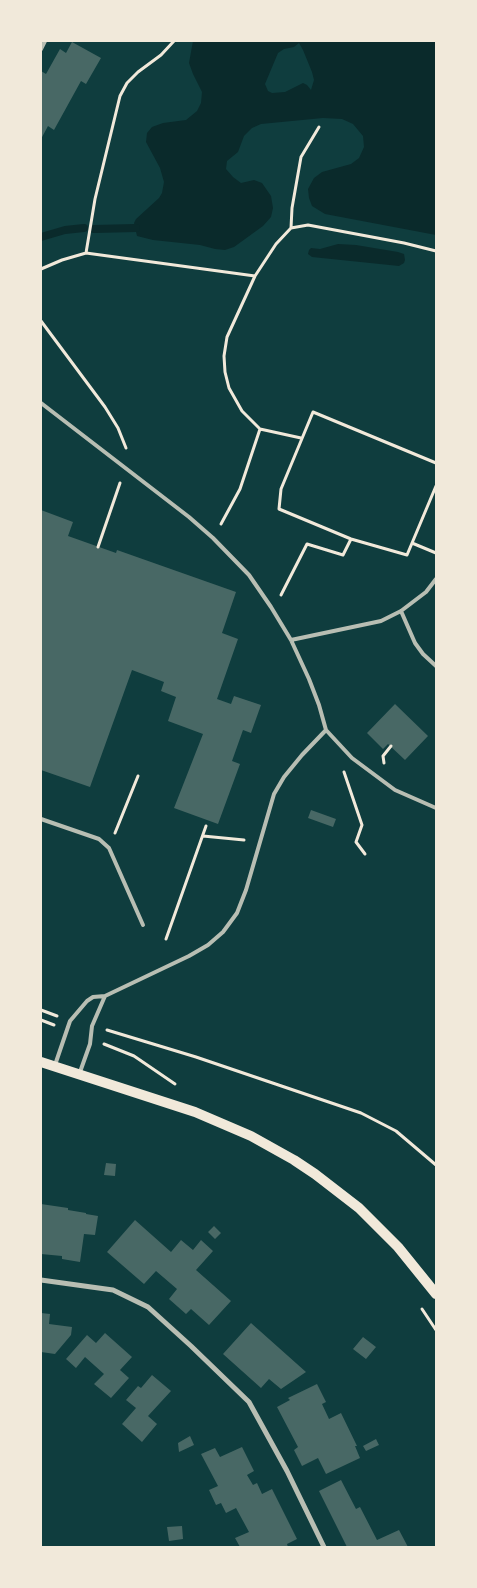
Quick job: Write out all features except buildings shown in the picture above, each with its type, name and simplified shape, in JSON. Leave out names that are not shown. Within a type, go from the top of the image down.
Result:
[{"type":"main road","points":[[41,1062],[195,1112],[251,1136],[294,1160],[365,1213],[398,1247],[436,1294]]},
{"type":"street","points":[[41,1280],[113,1290],[148,1307],[191,1346],[249,1402],[287,1471],[324,1547]]},
{"type":"lane","points":[[41,49],[45,41]]},
{"type":"lane","points":[[41,403],[189,517],[213,538],[249,576],[291,640],[316,697],[326,730],[352,758],[395,790],[436,808]]},
{"type":"lane","points":[[291,640],[381,621],[401,611],[426,592],[436,579]]},
{"type":"lane","points":[[401,611],[415,643],[423,654],[436,666]]},
{"type":"lane","points":[[54,1066],[70,1021],[93,997],[104,996],[189,956],[208,945],[223,932],[237,913],[261,842],[274,794],[284,776],[326,730]]},
{"type":"lane","points":[[41,819],[99,839],[109,848],[143,925]]},
{"type":"lane","points":[[79,1074],[90,1044],[92,1026],[104,996]]},
{"type":"path","points":[[86,253],[95,199],[120,96],[127,82],[162,55],[174,41]]},
{"type":"path","points":[[291,228],[292,208],[301,157],[318,127]]},
{"type":"path","points":[[301,438],[260,429],[242,411],[229,388],[225,372],[224,356],[227,337],[255,276],[276,244],[291,228],[308,225],[436,251]]},
{"type":"path","points":[[41,269],[86,253],[255,276]]},
{"type":"path","points":[[41,321],[105,407],[118,428],[126,445],[128,458],[126,469]]},
{"type":"path","points":[[436,463],[313,412],[281,489],[279,509],[351,539],[407,555],[436,486]]},
{"type":"path","points":[[213,538],[240,490],[260,429]]},
{"type":"path","points":[[98,547],[122,477]]},
{"type":"path","points":[[271,607],[281,597],[307,544],[343,556],[351,539]]},
{"type":"path","points":[[412,543],[436,553]]},
{"type":"path","points":[[342,769],[362,826],[356,842],[365,854]]},
{"type":"path","points":[[109,848],[138,776]]},
{"type":"path","points":[[166,939],[206,826]]},
{"type":"path","points":[[203,836],[261,842]]},
{"type":"path","points":[[41,1010],[62,1018]]},
{"type":"path","points":[[41,1020],[59,1027]]},
{"type":"path","points":[[100,1028],[196,1057],[361,1113],[396,1131],[436,1166]]},
{"type":"path","points":[[418,1302],[436,1330]]},
{"type":"water","points":[[193,41],[436,41],[436,235],[325,214],[312,206],[308,189],[314,178],[322,172],[351,164],[359,158],[364,147],[363,136],[353,124],[342,119],[323,118],[261,124],[252,128],[244,136],[238,152],[227,161],[226,169],[241,183],[254,180],[262,183],[271,196],[273,208],[271,217],[263,226],[234,247],[225,250],[215,249],[137,236],[134,223],[136,219],[159,198],[164,182],[160,168],[146,142],[147,133],[152,127],[163,123],[186,120],[197,111],[201,103],[202,92],[189,63]],"holes":[[[299,43],[314,80],[311,90],[303,83],[285,92],[272,93],[268,91],[265,84],[278,53]]]},
{"type":"water","points":[[338,244],[398,252],[404,254],[405,260],[399,266],[312,257],[308,254],[311,248],[320,249]]},
{"type":"waterway","points":[[41,237],[65,230],[84,228]]},
{"type":"waterway","points":[[94,229],[136,228]]}]
